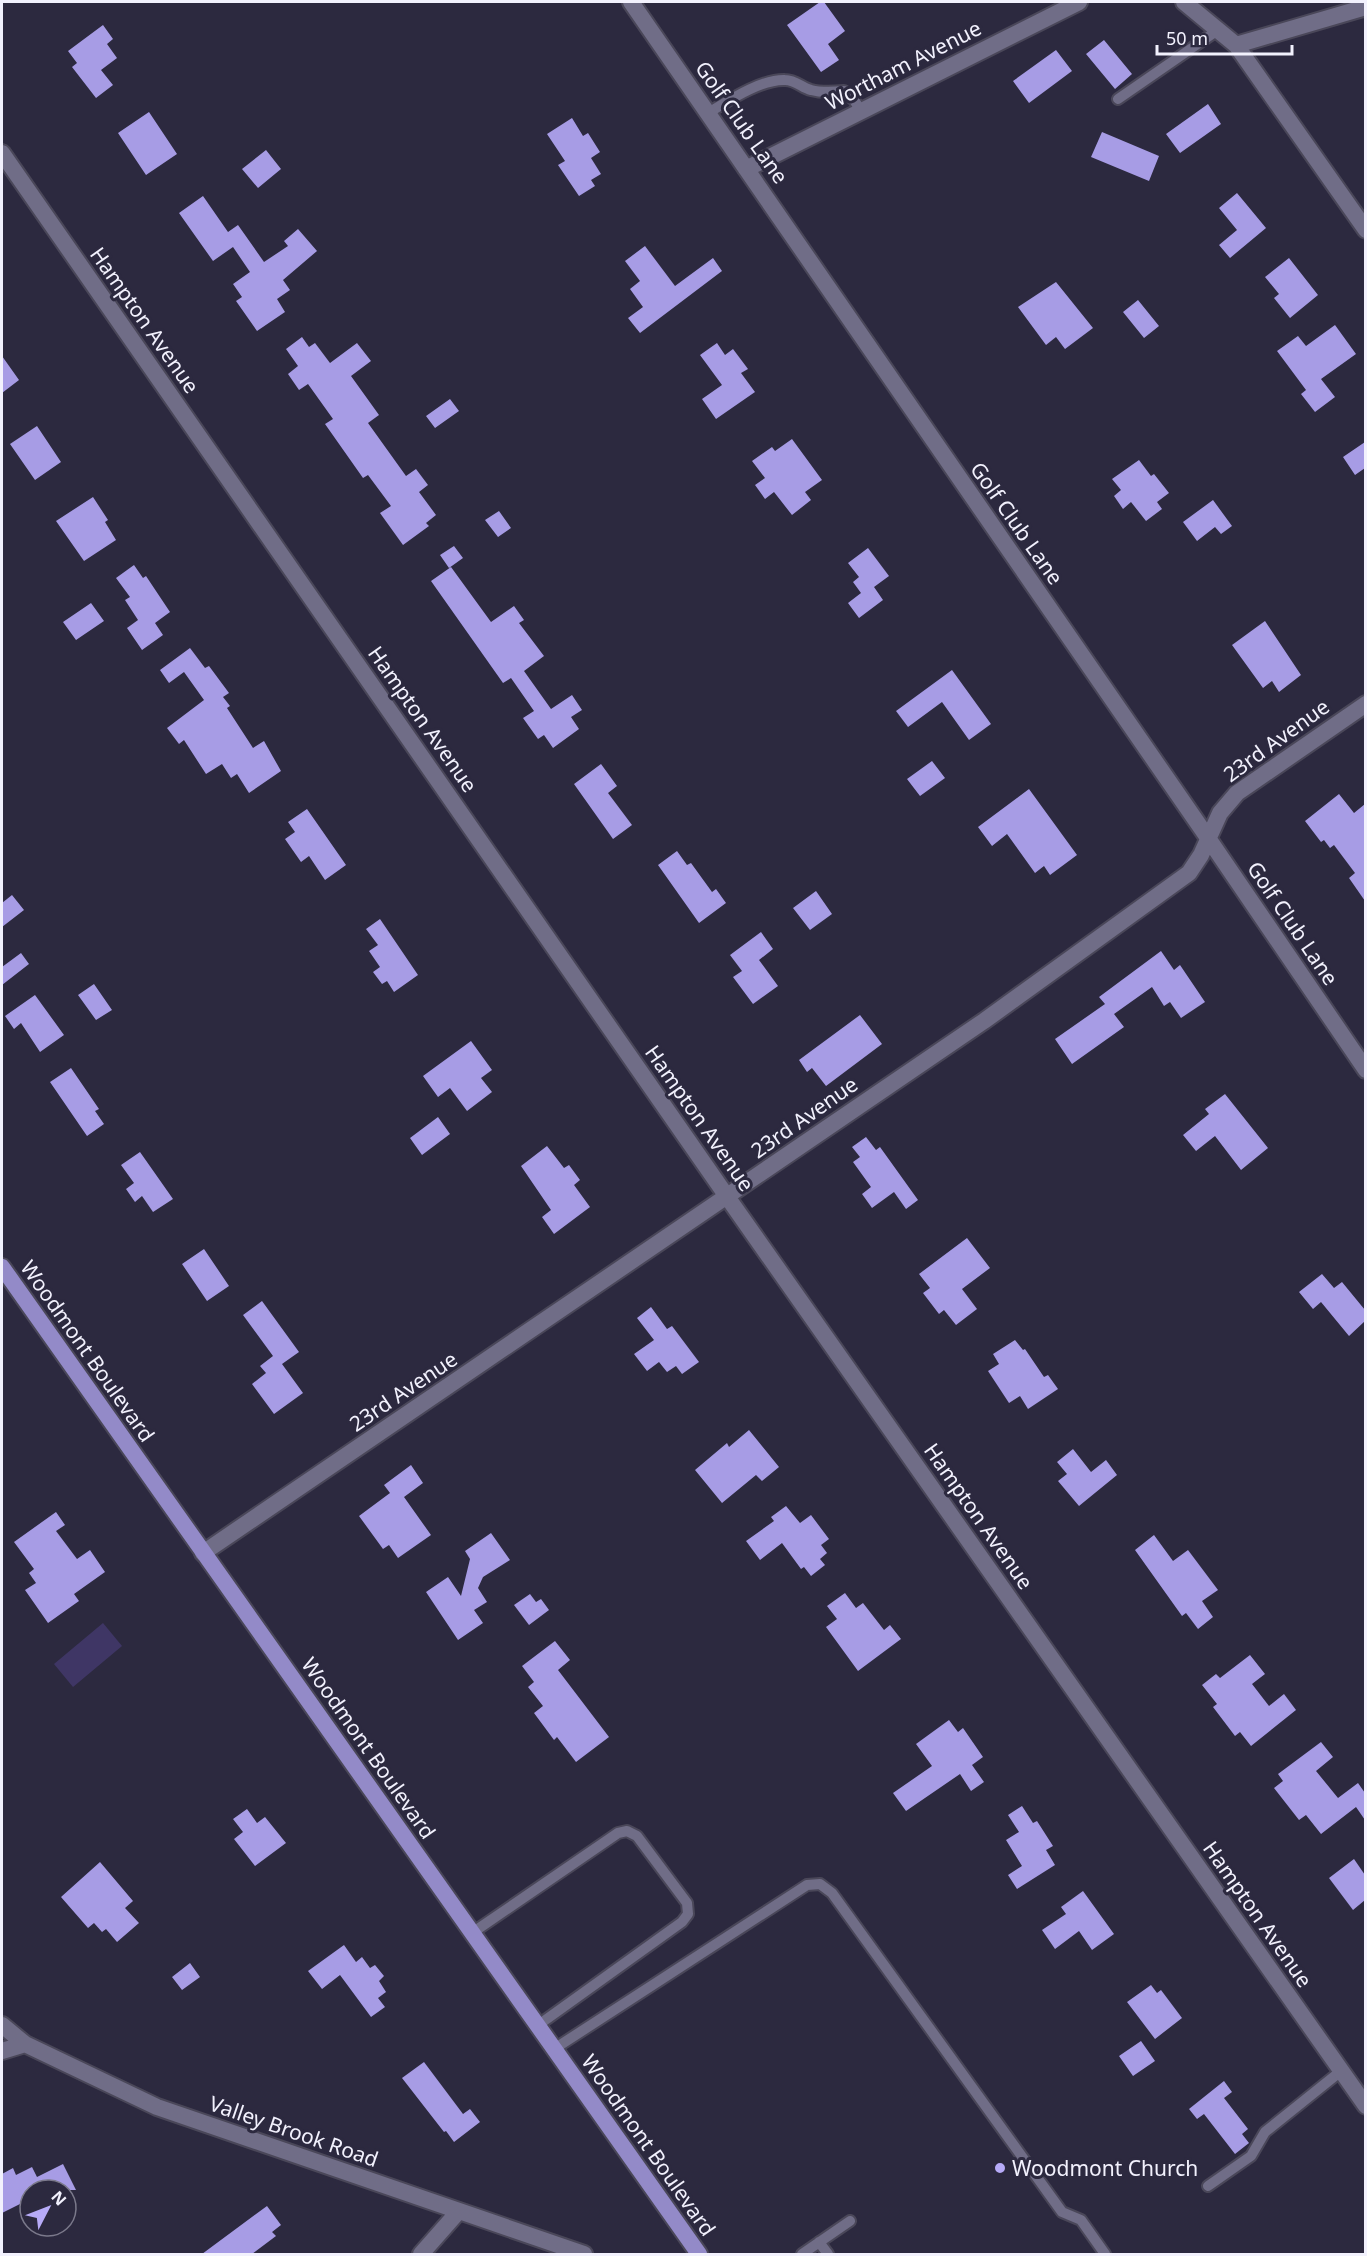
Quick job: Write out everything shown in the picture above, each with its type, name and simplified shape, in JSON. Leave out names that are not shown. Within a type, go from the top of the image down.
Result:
[{"type":"main road","name":"Woodmont Boulevard","points":[[2,1267],[699,2254]]},
{"type":"street","name":"Golf Club Lane","points":[[631,2],[1209,838],[1365,1070]]},
{"type":"street","name":"Wortham Avenue","points":[[746,168],[1079,2]]},
{"type":"street","points":[[1184,2],[1236,45],[1365,230]]},
{"type":"street","points":[[1236,45],[1365,7]]},
{"type":"street","name":"Hampton Avenue","points":[[2,153],[728,1198],[1365,2106]]},
{"type":"street","name":"23rd Avenue","points":[[204,1553],[728,1198],[984,1021],[1190,873],[1220,813],[1237,793],[1365,704]]},
{"type":"street","name":"Valley Brook Road","points":[[2,2025],[26,2044],[157,2107],[584,2254]]},
{"type":"street","points":[[2,2051],[26,2044]]},
{"type":"street","points":[[421,2254],[458,2212]]},
{"type":"lane","points":[[1118,99],[1218,30]]},
{"type":"lane","points":[[708,113],[767,83],[784,80],[798,82],[809,90],[844,91],[861,111]]},
{"type":"lane","points":[[472,1933],[618,1833],[627,1831],[637,1836],[687,1903],[688,1914],[682,1923],[537,2025]]},
{"type":"lane","points":[[554,2049],[807,1885],[819,1884],[832,1893],[1062,2212],[1081,2220],[1105,2254]]},
{"type":"lane","points":[[1208,2186],[1251,2156],[1266,2132],[1341,2071]]},
{"type":"lane","points":[[802,2254],[850,2221]]},
{"type":"lane","points":[[819,2242],[828,2254]]},
{"type":"shaded area","points":[[103,1623],[122,1646],[73,1687],[54,1664]]},
{"type":"building","points":[[820,2],[824,2],[845,31],[828,44],[839,60],[821,72],[787,25]]},
{"type":"building","points":[[103,25],[113,39],[107,44],[117,58],[101,70],[113,85],[96,98],[72,67],[77,63],[68,51]]},
{"type":"building","points":[[1104,40],[1132,74],[1115,89],[1086,54]]},
{"type":"building","points":[[1056,50],[1072,71],[1029,103],[1013,81]]},
{"type":"building","points":[[1208,104],[1221,124],[1180,153],[1166,134]]},
{"type":"building","points":[[149,112],[177,154],[146,175],[118,133]]},
{"type":"building","points":[[572,118],[583,136],[588,133],[600,152],[591,158],[601,174],[591,180],[595,186],[579,196],[558,165],[565,161],[547,134]]},
{"type":"building","points":[[1102,132],[1159,156],[1149,181],[1091,157]]},
{"type":"building","points":[[266,150],[281,169],[258,188],[242,169]]},
{"type":"building","points":[[1237,193],[1266,228],[1230,258],[1219,245],[1237,230],[1219,208]]},
{"type":"building","points":[[203,196],[228,232],[238,225],[264,262],[288,246],[284,241],[298,229],[317,251],[283,280],[290,290],[277,299],[285,312],[257,331],[236,301],[242,297],[233,284],[250,272],[233,247],[213,261],[179,213]]},
{"type":"building","points":[[645,246],[675,286],[713,258],[722,271],[640,333],[628,318],[643,307],[630,289],[640,281],[625,261]]},
{"type":"building","points":[[1289,258],[1318,295],[1290,318],[1274,298],[1279,294],[1265,277]]},
{"type":"building","points":[[1056,282],[1093,328],[1065,349],[1056,337],[1046,345],[1018,307]]},
{"type":"building","points":[[1138,300],[1159,326],[1144,338],[1123,312]]},
{"type":"building","points":[[1335,325],[1356,354],[1321,379],[1335,397],[1315,412],[1301,394],[1306,390],[1277,351],[1298,336],[1306,346]]},
{"type":"building","points":[[302,337],[309,347],[315,343],[330,363],[357,343],[371,361],[351,376],[379,415],[368,423],[406,476],[416,469],[428,485],[419,492],[436,515],[426,523],[429,526],[403,545],[380,513],[391,506],[368,475],[363,478],[325,424],[333,419],[308,384],[299,390],[288,374],[298,366],[286,349]]},
{"type":"building","points":[[717,343],[725,355],[733,349],[748,369],[741,373],[755,392],[716,419],[702,399],[722,385],[700,355]]},
{"type":"building","points":[[2,356],[19,380],[2,393]]},
{"type":"building","points":[[450,399],[459,411],[435,428],[426,416]]},
{"type":"building","points":[[37,426],[61,462],[35,480],[10,444]]},
{"type":"building","points":[[792,439],[822,480],[805,492],[811,500],[792,515],[774,492],[765,499],[755,485],[765,478],[752,461],[772,447],[775,451]]},
{"type":"building","points":[[1365,442],[1365,468],[1355,475],[1343,457]]},
{"type":"building","points":[[1139,460],[1151,476],[1154,474],[1169,493],[1157,502],[1162,509],[1146,521],[1131,502],[1123,509],[1114,496],[1121,490],[1112,479]]},
{"type":"building","points":[[93,497],[108,520],[105,522],[116,540],[84,561],[56,521]]},
{"type":"building","points":[[1213,500],[1232,526],[1221,534],[1215,527],[1197,541],[1183,522]]},
{"type":"building","points":[[499,511],[511,528],[498,537],[485,520]]},
{"type":"building","points":[[454,546],[463,558],[449,568],[440,555]]},
{"type":"building","points":[[868,548],[889,576],[874,587],[883,600],[859,618],[848,603],[861,593],[853,582],[859,577],[848,563]]},
{"type":"building","points":[[134,565],[143,578],[146,576],[170,612],[155,623],[163,635],[142,650],[127,628],[138,620],[125,600],[130,597],[116,578]]},
{"type":"building","points":[[451,567],[491,622],[514,606],[524,620],[519,623],[544,656],[524,671],[551,709],[572,695],[582,710],[571,717],[579,729],[553,748],[544,735],[538,739],[523,718],[534,711],[511,678],[503,683],[431,581]]},
{"type":"building","points":[[91,603],[104,621],[76,640],[63,622]]},
{"type":"building","points":[[1265,621],[1301,675],[1279,692],[1272,681],[1263,688],[1232,645]]},
{"type":"building","points":[[190,648],[205,668],[209,666],[229,693],[223,697],[230,706],[227,708],[253,748],[264,741],[281,771],[249,793],[237,774],[231,778],[222,764],[206,774],[184,740],[179,744],[167,728],[204,700],[184,672],[169,683],[160,670]]},
{"type":"building","points":[[952,670],[991,724],[969,740],[942,702],[908,727],[896,711]]},
{"type":"building","points":[[932,761],[945,778],[920,796],[907,779]]},
{"type":"building","points":[[601,764],[617,786],[608,793],[632,825],[613,839],[574,784]]},
{"type":"building","points":[[1029,789],[1077,855],[1050,875],[1044,866],[1035,873],[1007,834],[992,846],[978,827]]},
{"type":"building","points":[[1339,794],[1354,813],[1365,804],[1365,901],[1349,878],[1355,873],[1334,845],[1330,848],[1324,840],[1321,842],[1305,821]]},
{"type":"building","points":[[307,809],[346,865],[325,880],[309,856],[301,862],[285,839],[295,832],[288,822]]},
{"type":"building","points":[[677,851],[687,865],[691,863],[712,892],[716,889],[726,903],[699,923],[658,865]]},
{"type":"building","points":[[816,891],[832,914],[810,930],[793,908]]},
{"type":"building","points":[[12,895],[24,910],[2,927],[2,903]]},
{"type":"building","points":[[380,919],[418,975],[394,992],[387,981],[382,984],[373,972],[380,967],[369,951],[378,945],[366,929]]},
{"type":"building","points":[[761,932],[773,949],[759,960],[778,986],[753,1004],[733,977],[742,971],[730,955]]},
{"type":"building","points":[[1161,951],[1174,970],[1180,965],[1205,1002],[1181,1018],[1170,1002],[1164,1006],[1152,987],[1114,1014],[1124,1027],[1072,1064],[1055,1039],[1105,1004],[1099,997]]},
{"type":"building","points":[[21,953],[29,964],[2,985],[2,967]]},
{"type":"building","points":[[94,984],[112,1010],[96,1020],[78,995]]},
{"type":"building","points":[[35,995],[64,1035],[40,1052],[21,1023],[14,1029],[5,1016]]},
{"type":"building","points":[[860,1015],[882,1044],[826,1086],[812,1068],[807,1072],[799,1060]]},
{"type":"building","points":[[471,1041],[492,1070],[481,1078],[492,1092],[467,1111],[450,1088],[438,1097],[423,1076]]},
{"type":"building","points":[[71,1068],[99,1109],[95,1111],[104,1124],[87,1136],[50,1082]]},
{"type":"building","points":[[1225,1094],[1268,1148],[1241,1170],[1215,1136],[1196,1151],[1183,1135],[1209,1114],[1205,1109]]},
{"type":"building","points":[[438,1117],[450,1134],[422,1155],[410,1138]]},
{"type":"building","points":[[866,1137],[876,1150],[880,1147],[918,1200],[906,1209],[894,1192],[872,1208],[862,1194],[871,1187],[853,1162],[860,1157],[852,1147]]},
{"type":"building","points":[[547,1146],[564,1168],[569,1165],[580,1180],[574,1185],[590,1207],[554,1234],[542,1217],[551,1210],[521,1166]]},
{"type":"building","points":[[140,1152],[173,1199],[153,1212],[142,1196],[135,1202],[126,1189],[134,1183],[121,1165]]},
{"type":"building","points":[[967,1238],[990,1268],[962,1289],[977,1309],[956,1325],[944,1310],[939,1314],[923,1293],[930,1288],[919,1274]]},
{"type":"building","points":[[204,1249],[229,1286],[207,1301],[182,1264]]},
{"type":"building","points":[[1322,1274],[1334,1288],[1342,1282],[1365,1310],[1365,1321],[1349,1336],[1321,1302],[1313,1309],[1299,1292]]},
{"type":"building","points":[[262,1301],[299,1352],[282,1364],[303,1393],[274,1414],[252,1384],[266,1373],[260,1366],[273,1356],[243,1315]]},
{"type":"building","points":[[651,1307],[667,1329],[672,1326],[699,1362],[682,1374],[676,1366],[667,1372],[659,1362],[647,1371],[634,1354],[654,1340],[637,1318]]},
{"type":"building","points":[[1015,1340],[1023,1350],[1025,1349],[1044,1377],[1048,1375],[1058,1389],[1028,1409],[1020,1396],[1009,1403],[988,1371],[999,1364],[993,1354]]},
{"type":"building","points":[[749,1430],[779,1467],[762,1481],[756,1475],[722,1503],[695,1470],[727,1443],[729,1447]]},
{"type":"building","points":[[1073,1449],[1091,1472],[1106,1460],[1117,1475],[1079,1506],[1058,1481],[1067,1474],[1057,1462]]},
{"type":"building","points":[[411,1465],[423,1483],[404,1497],[431,1535],[398,1558],[389,1545],[383,1549],[359,1516],[390,1493],[384,1485]]},
{"type":"building","points":[[786,1506],[800,1523],[811,1515],[829,1539],[821,1545],[827,1553],[820,1559],[825,1565],[811,1576],[804,1567],[801,1569],[782,1543],[760,1560],[746,1541],[774,1521],[771,1517]]},
{"type":"building","points":[[56,1512],[65,1525],[56,1531],[77,1559],[90,1550],[105,1572],[74,1594],[79,1601],[48,1623],[25,1590],[36,1583],[29,1573],[34,1569],[14,1542]]},
{"type":"building","points":[[491,1533],[510,1560],[483,1577],[478,1588],[487,1602],[474,1610],[483,1623],[458,1640],[426,1592],[448,1577],[461,1596],[470,1559],[465,1551]]},
{"type":"building","points":[[1154,1535],[1173,1561],[1188,1550],[1218,1590],[1202,1601],[1213,1617],[1198,1629],[1186,1613],[1182,1616],[1135,1550]]},
{"type":"building","points":[[845,1593],[856,1608],[863,1603],[884,1630],[890,1625],[901,1639],[858,1671],[826,1627],[837,1619],[827,1606]]},
{"type":"building","points":[[530,1594],[536,1602],[541,1599],[549,1610],[529,1625],[514,1605]]},
{"type":"building","points":[[555,1641],[570,1660],[558,1670],[609,1737],[576,1762],[557,1737],[554,1740],[534,1713],[543,1706],[528,1687],[534,1682],[522,1666]]},
{"type":"building","points":[[1250,1655],[1265,1674],[1252,1684],[1269,1706],[1284,1694],[1296,1710],[1251,1746],[1240,1732],[1235,1736],[1213,1707],[1217,1704],[1202,1685],[1216,1674],[1220,1678]]},
{"type":"building","points":[[949,1720],[958,1732],[963,1728],[983,1757],[972,1765],[984,1782],[971,1791],[960,1774],[906,1811],[893,1793],[932,1766],[916,1744]]},
{"type":"building","points":[[1321,1742],[1333,1757],[1316,1771],[1338,1798],[1358,1783],[1365,1793],[1365,1820],[1356,1807],[1321,1834],[1306,1815],[1299,1820],[1274,1788],[1283,1781],[1278,1774]]},
{"type":"building","points":[[1022,1806],[1033,1823],[1037,1821],[1053,1846],[1046,1850],[1055,1865],[1017,1889],[1008,1875],[1022,1866],[1006,1840],[1019,1832],[1008,1815]]},
{"type":"building","points":[[247,1809],[257,1823],[265,1817],[286,1843],[255,1866],[234,1839],[243,1832],[233,1819]]},
{"type":"building","points":[[1354,1859],[1365,1875],[1365,1900],[1353,1910],[1329,1878]]},
{"type":"building","points":[[100,1862],[133,1901],[125,1908],[139,1923],[117,1942],[106,1929],[102,1932],[94,1923],[88,1928],[61,1897]]},
{"type":"building","points":[[1083,1891],[1114,1934],[1092,1950],[1079,1931],[1055,1949],[1042,1930],[1066,1914],[1061,1907]]},
{"type":"building","points":[[344,1945],[356,1962],[362,1957],[370,1968],[375,1965],[384,1976],[379,1981],[386,1992],[378,1998],[385,2007],[371,2017],[340,1975],[322,1989],[308,1971]]},
{"type":"building","points":[[190,1963],[200,1977],[182,1990],[172,1977]]},
{"type":"building","points":[[1151,1985],[1157,1993],[1161,1990],[1182,2018],[1155,2039],[1127,2002]]},
{"type":"building","points":[[1141,2041],[1155,2061],[1133,2076],[1119,2056]]},
{"type":"building","points":[[424,2062],[463,2114],[470,2109],[480,2122],[454,2142],[402,2078]]},
{"type":"building","points":[[1224,2081],[1232,2092],[1224,2098],[1248,2129],[1242,2134],[1249,2143],[1235,2154],[1204,2114],[1197,2119],[1189,2109]]},
{"type":"building","points":[[63,2164],[70,2178],[18,2178],[18,2205],[2,2213],[2,2174],[13,2168],[16,2175],[32,2167],[37,2177]]},
{"type":"building","points":[[267,2206],[281,2225],[272,2232],[276,2236],[252,2254],[202,2254]]},
{"type":"place","name":"Woodmont Church","points":[[1000,2168]]}]
